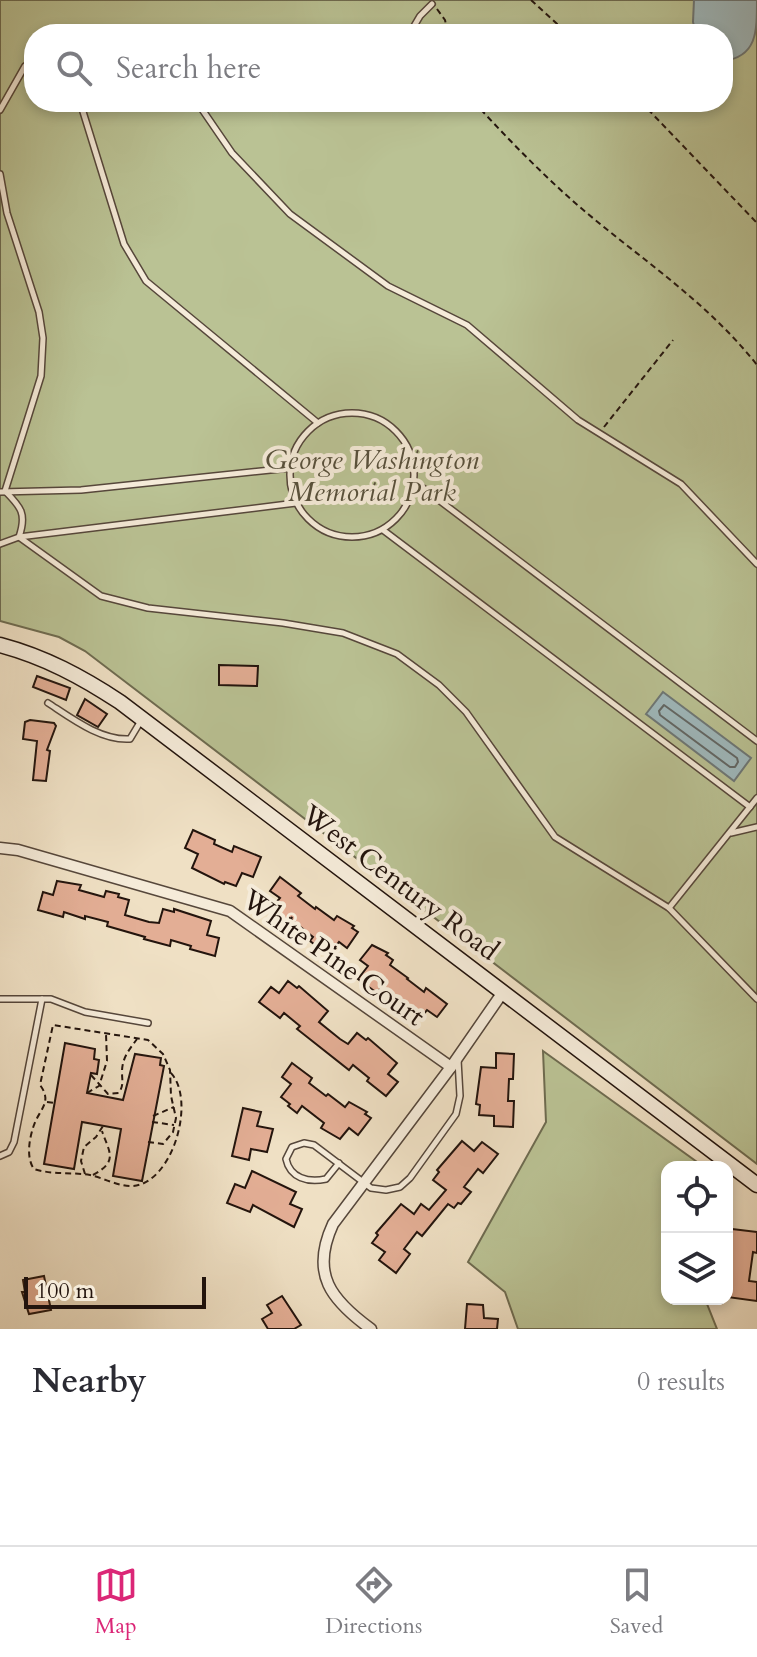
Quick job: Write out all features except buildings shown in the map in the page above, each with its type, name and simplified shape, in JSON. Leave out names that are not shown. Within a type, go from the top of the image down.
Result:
[{"type":"main road","name":"West Century Road","points":[[0,645],[58,665],[100,688],[143,718],[757,1185]]},
{"type":"street","name":"White Pine Court","points":[[0,848],[18,850],[230,911],[451,1067]]},
{"type":"street","points":[[371,1329],[346,1311],[333,1295],[323,1266],[326,1238],[333,1224],[503,992]]},
{"type":"lane","points":[[415,24],[432,4]]},
{"type":"lane","points":[[0,110],[24,68]]},
{"type":"lane","points":[[83,112],[124,244],[146,281],[318,423]]},
{"type":"lane","points":[[204,112],[232,153],[290,214],[388,286],[467,325],[578,420],[681,484],[757,564]]},
{"type":"lane","points":[[0,174],[7,213],[39,312],[43,338],[41,376],[2,491]]},
{"type":"lane","points":[[340,414],[363,414],[385,422],[402,438],[413,458],[415,482],[410,501],[398,518],[383,530],[359,537],[334,535],[312,523],[296,503],[290,486],[290,468],[299,442],[318,423],[340,414]]},
{"type":"lane","points":[[2,491],[81,490],[290,468]]},
{"type":"lane","points":[[415,482],[757,741]]},
{"type":"lane","points":[[2,491],[19,506],[24,522],[19,537]]},
{"type":"lane","points":[[0,544],[19,537],[296,503]]},
{"type":"lane","points":[[383,530],[750,807]]},
{"type":"lane","points":[[19,537],[101,596],[148,608],[343,633],[397,654],[439,685],[466,712],[555,837],[669,908],[757,999]]},
{"type":"lane","points":[[48,703],[83,725],[121,739],[130,739],[143,718]]},
{"type":"lane","points":[[669,908],[757,798]]},
{"type":"lane","points":[[730,833],[757,827]]},
{"type":"lane","points":[[0,999],[58,1001],[85,1012],[148,1023]]},
{"type":"lane","points":[[0,1156],[9,1152],[14,1142],[42,999]]},
{"type":"lane","points":[[339,1163],[326,1179],[311,1181],[293,1173],[286,1159],[292,1147],[304,1143],[314,1145],[379,1190],[400,1187],[452,1121],[459,1105],[458,1057]]},
{"type":"path","points":[[531,0],[557,24]]},
{"type":"path","points":[[432,4],[446,24]]},
{"type":"path","points":[[483,112],[573,201],[721,322],[757,365]]},
{"type":"path","points":[[651,112],[757,223]]},
{"type":"path","points":[[599,434],[673,340]]},
{"type":"path","points":[[53,1025],[106,1033],[148,1040],[155,1046],[179,1083],[183,1106],[180,1124],[163,1167],[147,1182],[132,1186],[85,1175],[40,1171],[32,1167],[29,1156],[34,1123],[46,1102],[40,1085],[53,1025]]},
{"type":"path","points":[[87,1093],[99,1086],[107,1061],[106,1033]]},
{"type":"path","points":[[125,1037],[130,1049]]},
{"type":"path","points":[[91,1075],[108,1094],[119,1093],[123,1082],[123,1061],[137,1038]]},
{"type":"path","points":[[148,1142],[163,1144],[175,1125],[170,1072]]},
{"type":"path","points":[[46,1102],[55,1103]]},
{"type":"path","points":[[153,1116],[175,1106]]},
{"type":"path","points":[[152,1122],[175,1125]]},
{"type":"path","points":[[85,1175],[81,1161],[84,1147],[102,1128],[111,1155],[104,1168],[91,1176]]},
{"type":"green space","name":"George Washington Memorial Park","points":[[0,0],[757,0],[757,1164],[85,651],[59,637],[0,621]]},
{"type":"green space","points":[[543,1051],[696,1161],[661,1161],[661,1305],[707,1305],[717,1329],[518,1329],[505,1292],[468,1262],[546,1122]]},
{"type":"water","points":[[694,0],[757,0],[753,41],[743,54],[734,59],[733,24],[693,22]]},
{"type":"water","points":[[663,692],[751,758],[734,781],[646,714]]}]
